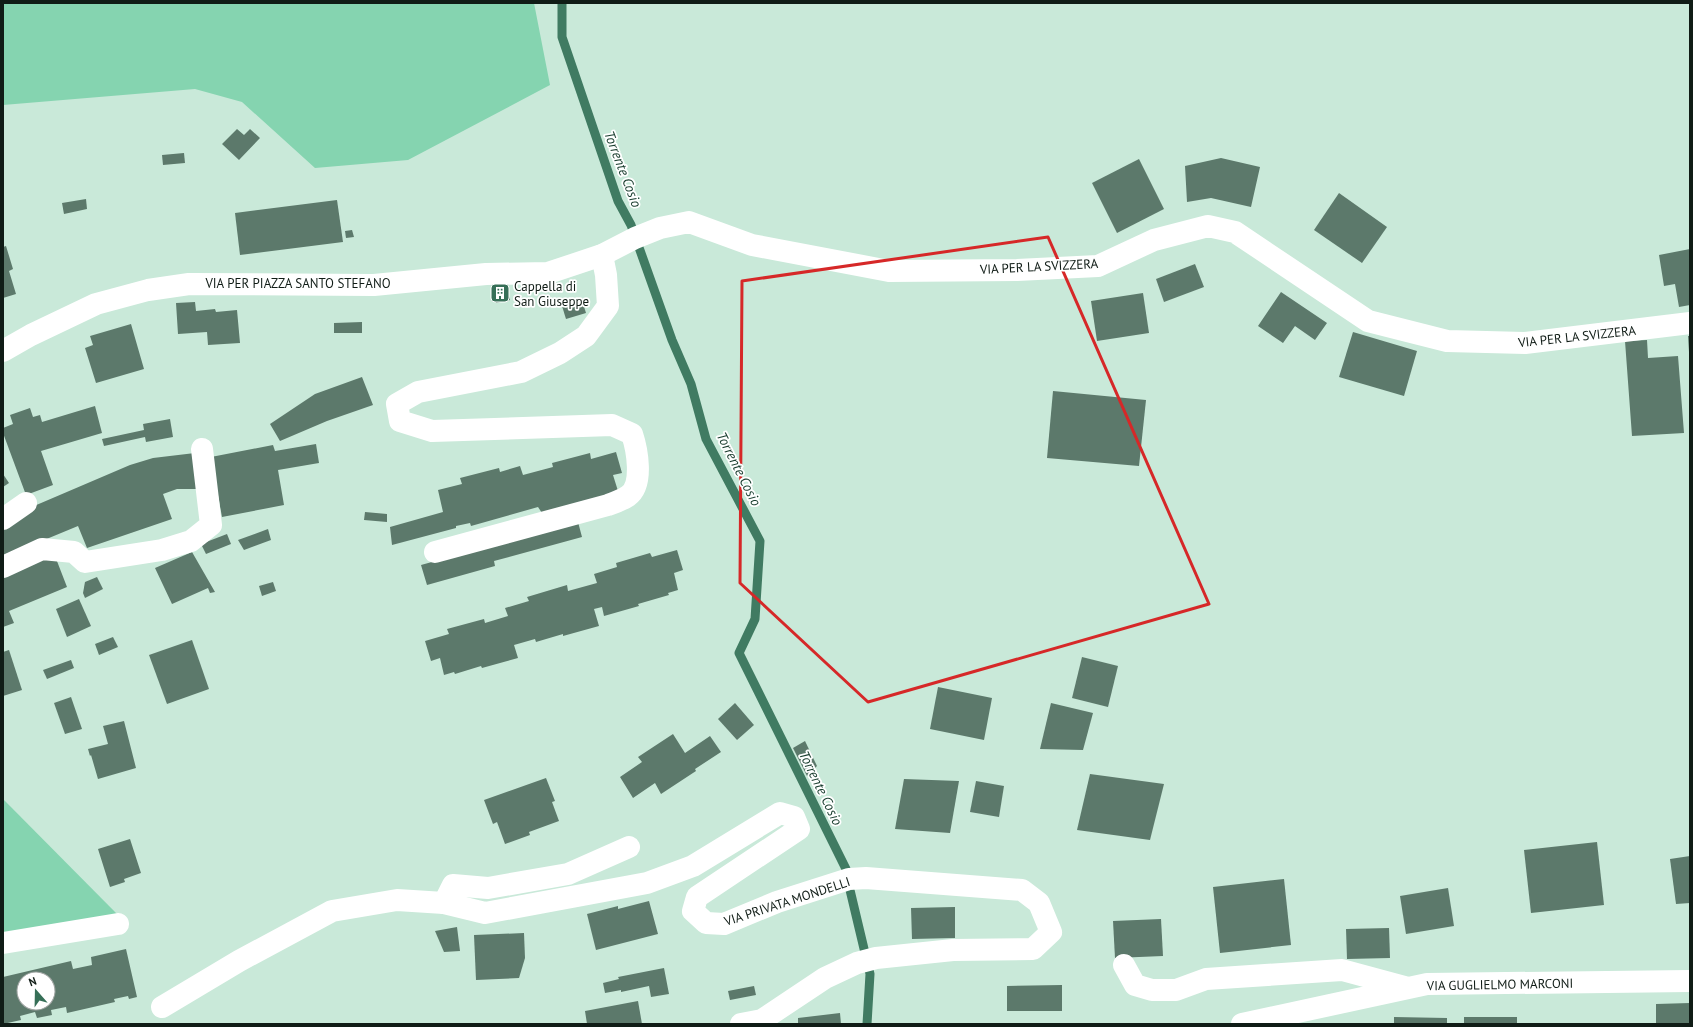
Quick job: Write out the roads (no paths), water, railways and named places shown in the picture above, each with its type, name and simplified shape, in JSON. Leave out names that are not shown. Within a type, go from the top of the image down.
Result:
[{"type":"street","name":"VIA PER LA SVIZZERA","points":[[602,255],[660,228],[689,222],[752,245],[889,271],[1017,270],[1098,266],[1154,240],[1208,226],[1235,232],[1368,321],[1447,342],[1525,343],[1690,323]]},
{"type":"street","name":"VIA PER PIAZZA SANTO STEFANO","points":[[3,351],[96,304],[148,290],[189,284],[374,285],[486,274],[548,273],[602,255]]},
{"type":"street","points":[[436,552],[608,505],[629,496],[637,485],[637,448],[632,434],[612,426],[432,432],[400,421],[397,404],[418,392],[520,372],[560,353],[586,336],[608,306],[606,275],[602,255]]},
{"type":"street","points":[[3,567],[42,549],[74,552],[85,562],[162,550],[191,541],[211,525],[202,449]]},
{"type":"street","points":[[3,518],[26,503]]},
{"type":"street","name":"VIA PRIVATA MONDELLI","points":[[162,1007],[239,961],[332,911],[397,900],[444,903],[485,913],[647,883],[693,866],[780,813],[794,817],[799,828],[697,897],[693,911],[706,924],[724,924],[784,900],[849,879],[866,878],[1022,890],[1040,903],[1051,932],[1032,948],[953,950],[867,960],[825,978],[762,1020],[741,1024]]},
{"type":"street","points":[[444,903],[453,885],[488,888],[568,874],[629,847]]},
{"type":"street","points":[[3,943],[118,924]]},
{"type":"street","points":[[1124,965],[1135,985],[1152,990],[1176,990],[1206,979],[1342,970],[1408,988]]},
{"type":"street","name":"VIA GUGLIELMO MARCONI","points":[[1242,1024],[1426,984],[1690,981]]},
{"type":"waterway","name":"Torrente Cosio","points":[[562,3],[562,37],[618,201],[631,225],[672,340],[691,384],[706,439],[760,541],[755,619],[739,653],[846,869]]},
{"type":"waterway","name":"Torrente Cosio","points":[[850,890],[870,974],[867,1024]]},
{"type":"place","name":"Cappella di San Giuseppe","points":[[500,293]]}]
